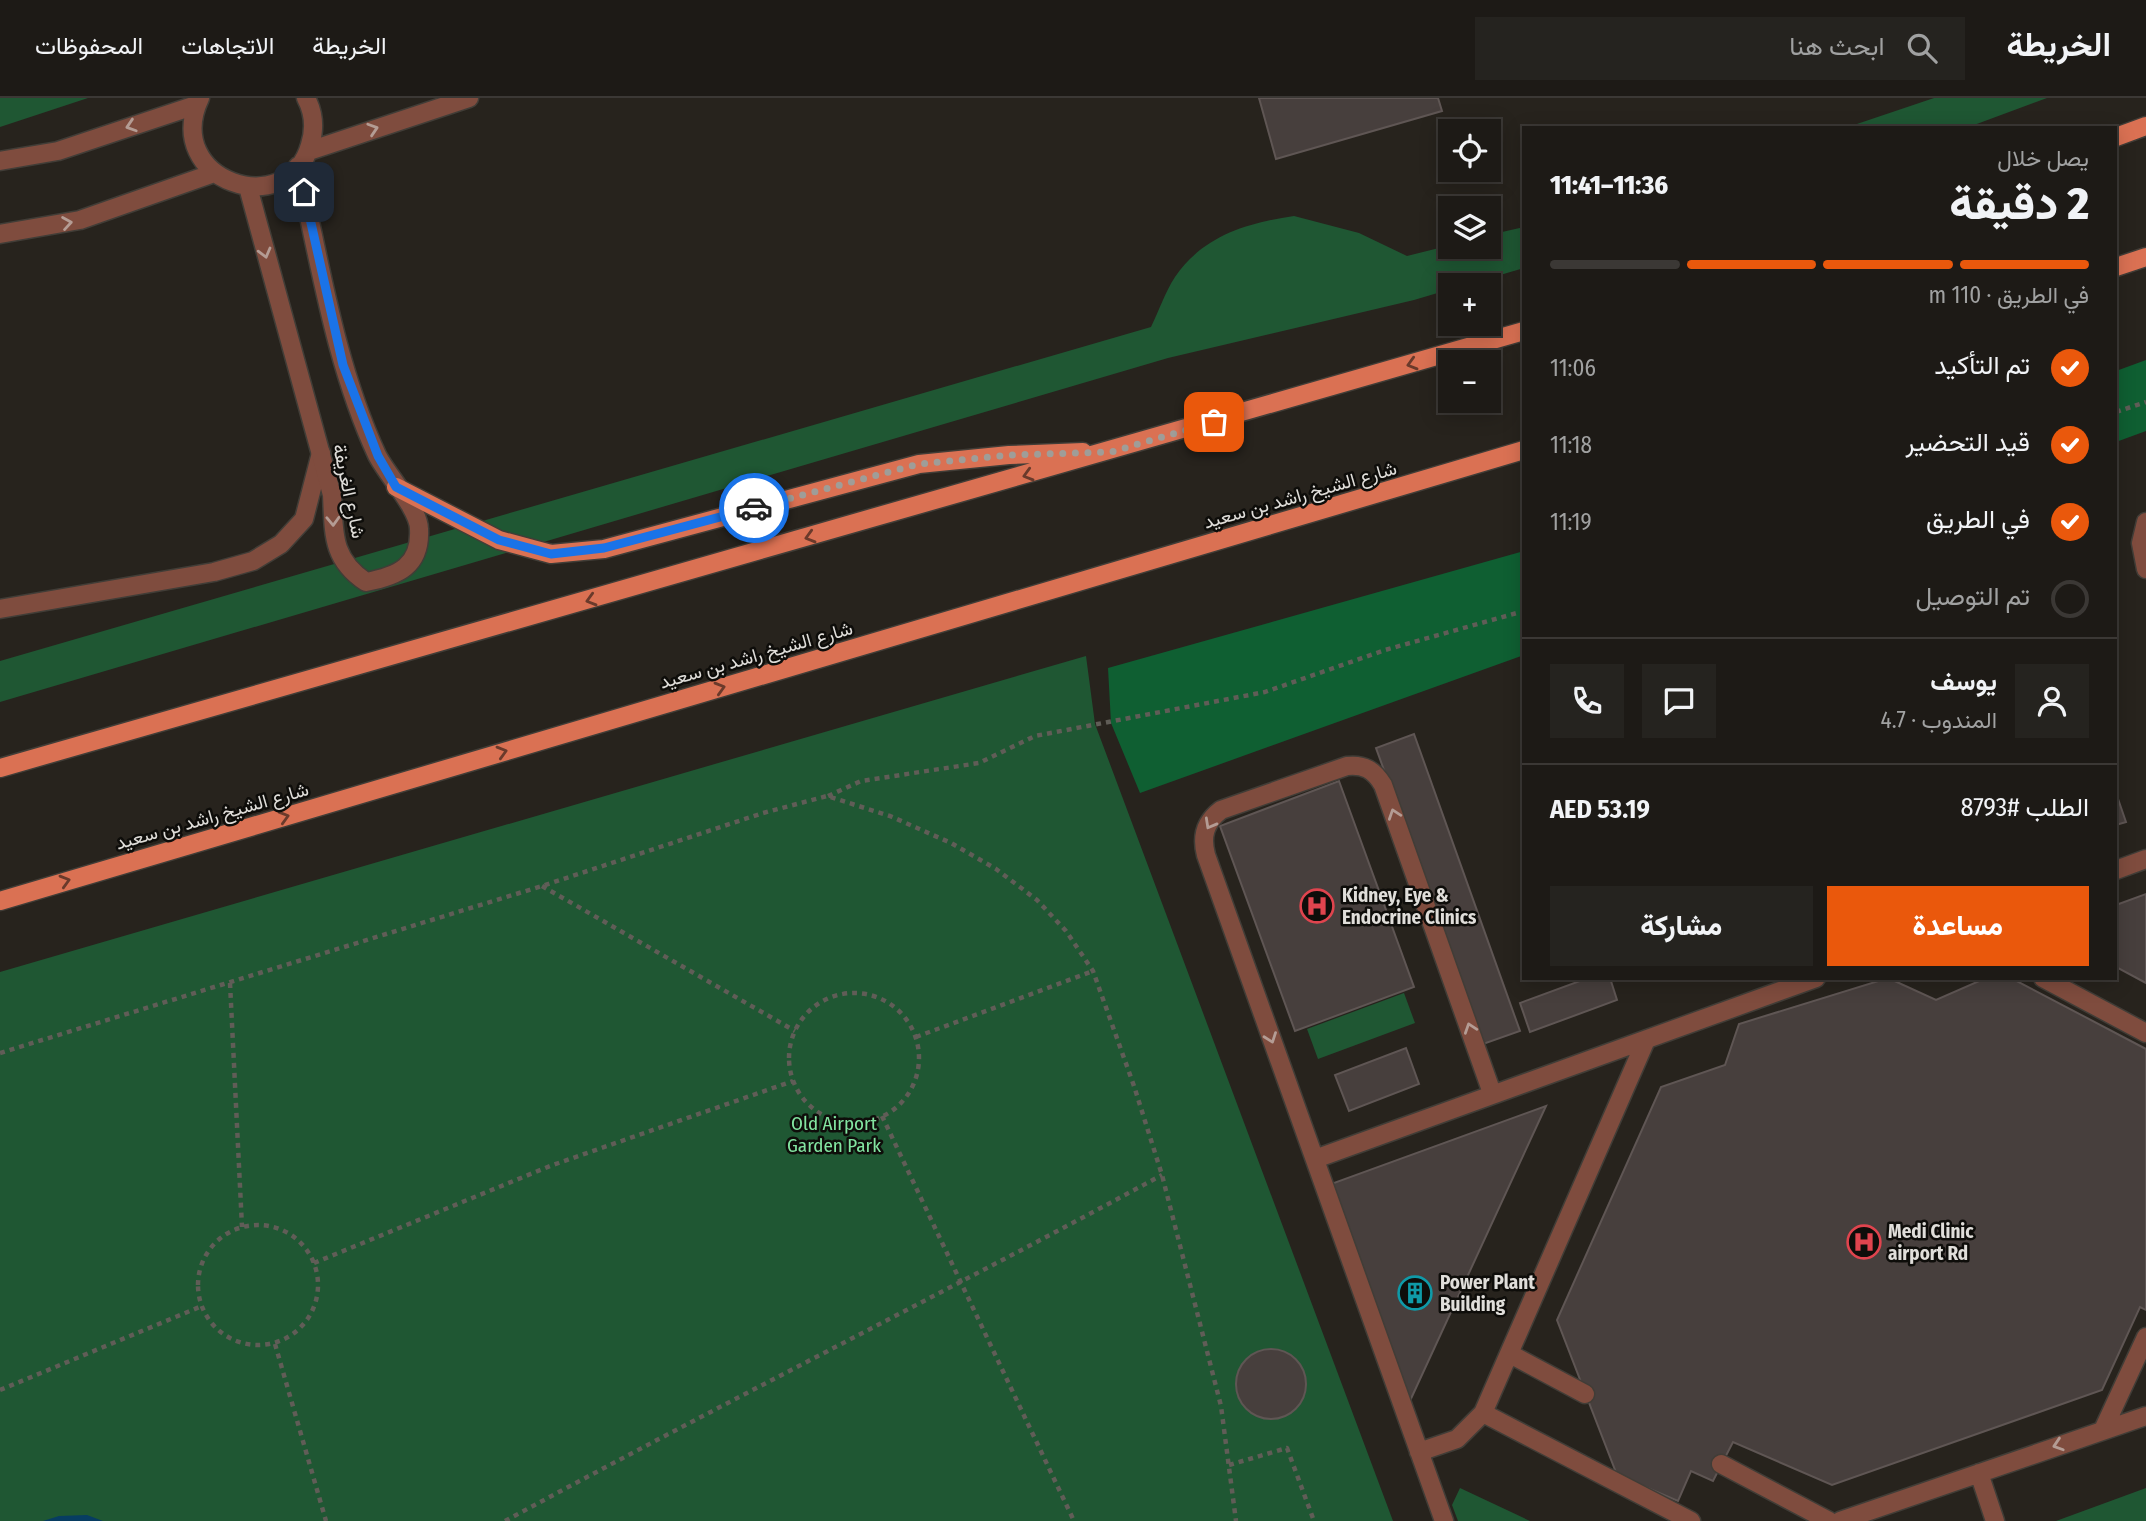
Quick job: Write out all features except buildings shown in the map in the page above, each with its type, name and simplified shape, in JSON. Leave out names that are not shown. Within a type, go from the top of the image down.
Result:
[{"type":"main road","points":[[2117,137],[2146,126]]},
{"type":"main road","points":[[2117,267],[2146,257]]},
{"type":"main road","points":[[0,768],[1111,452],[1522,332]]},
{"type":"main road","name":"شارع الشيخ راشد بن سعيد","points":[[0,901],[1522,451]]},
{"type":"main road","points":[[396,487],[499,540],[551,554],[604,548],[919,464],[1009,455],[1111,452]]},
{"type":"street","points":[[0,161],[58,151],[198,102],[192,134],[200,156],[214,173],[230,183],[248,187],[267,186],[284,178],[298,166],[309,151],[313,120],[306,98]]},
{"type":"street","points":[[309,151],[469,98]]},
{"type":"street","name":"شارع الغريفة","points":[[248,187],[332,495],[334,540],[349,571],[366,582],[395,577],[417,551],[420,526],[378,456],[343,365],[298,166]]},
{"type":"street","points":[[0,234],[80,220],[214,173]]},
{"type":"street","points":[[0,609],[214,572],[253,561],[281,544],[304,519],[321,453]]},
{"type":"street","points":[[2146,522],[2141,543],[2146,569]]},
{"type":"street","points":[[1444,1521],[1206,855],[1205,831],[1212,817],[1221,810],[1347,766],[1357,765],[1377,775],[1492,1093]]},
{"type":"street","points":[[2117,870],[2146,859]]},
{"type":"street","points":[[1315,1159],[1811,980]]},
{"type":"street","points":[[2047,980],[2146,1033]]},
{"type":"street","points":[[1419,1452],[1457,1439],[1483,1413],[1646,1040]]},
{"type":"street","points":[[2103,1430],[2145,1343]]},
{"type":"street","points":[[1510,1354],[1585,1394]]},
{"type":"street","points":[[1483,1413],[1691,1521]]},
{"type":"street","points":[[1840,1521],[2146,1416]]},
{"type":"street","points":[[1721,1464],[1829,1521]]},
{"type":"street","points":[[1979,1473],[1995,1521]]},
{"type":"path","points":[[2117,412],[2146,402]]},
{"type":"path","points":[[0,1053],[542,886],[763,813],[827,796],[861,780],[979,763],[1035,737],[1265,692],[1385,650],[1522,612]]},
{"type":"path","points":[[827,796],[890,816],[951,843],[996,869],[1037,900],[1066,931],[1093,971],[1135,1086],[1162,1175],[1222,1406],[1237,1521]]},
{"type":"path","points":[[542,886],[795,1031]]},
{"type":"path","points":[[916,1037],[1093,971]]},
{"type":"path","points":[[230,983],[242,1227]]},
{"type":"path","points":[[858,993],[876,996],[894,1006],[907,1020],[916,1037],[918,1062],[912,1086],[900,1103],[882,1116],[865,1122],[830,1119],[814,1110],[793,1081],[789,1065],[795,1031],[806,1014],[820,1002],[839,995],[858,993]]},
{"type":"path","points":[[314,1263],[550,1166],[793,1081]]},
{"type":"path","points":[[882,1116],[1074,1521]]},
{"type":"path","points":[[505,1521],[702,1414],[961,1284],[1162,1175]]},
{"type":"path","points":[[242,1227],[277,1228],[293,1236],[306,1248],[314,1263],[318,1296],[313,1312],[296,1331],[275,1344],[256,1346],[239,1343],[210,1322],[202,1306],[199,1274],[205,1258],[214,1244],[242,1227]]},
{"type":"path","points":[[0,1390],[202,1306]]},
{"type":"path","points":[[275,1344],[326,1521]]},
{"type":"path","points":[[1229,1465],[1286,1448],[1314,1521]]},
{"type":"green space","points":[[0,98],[88,98],[0,127]]},
{"type":"green space","points":[[1934,98],[2047,98],[1971,126],[1851,126]]},
{"type":"green space","points":[[1294,216],[1359,233],[1407,256],[1438,248],[1438,259],[1501,259],[1501,232],[1522,227],[1522,269],[1501,275],[1438,273],[1438,293],[1168,358],[0,702],[0,661],[1151,327],[1165,295],[1186,263],[1213,242],[1243,228]]},
{"type":"green space","points":[[2146,360],[2146,431],[2117,442],[2117,371]]},
{"type":"green space","points":[[1522,552],[1522,656],[1140,793],[1111,723],[1108,668]]},
{"type":"green space","name":"Old Airport Garden Park","points":[[1086,656],[1095,724],[1393,1521],[0,1521],[0,972]]},
{"type":"green space","points":[[1404,993],[1415,1023],[1318,1059],[1307,1029]]},
{"type":"green space","points":[[1460,1488],[1530,1521],[1458,1521],[1452,1505]]},
{"type":"green space","points":[[2146,1488],[2146,1521],[2056,1521]]},
{"type":"water","points":[[87,1515],[103,1521],[43,1521],[59,1516]]},
{"type":"way so far","points":[[754,508],[919,464],[1009,455],[1111,452],[1214,422]]},
{"type":"place","name":"Kidney, Eye & Endocrine Clinics","points":[[1317,906]]},
{"type":"place","name":"Medi Clinic airport Rd","points":[[1864,1242]]},
{"type":"place","name":"Power Plant Building","points":[[1415,1293]]},
{"type":"route","points":[[304,192],[343,365],[378,456],[396,487],[499,540],[551,554],[604,548],[754,508]]}]
